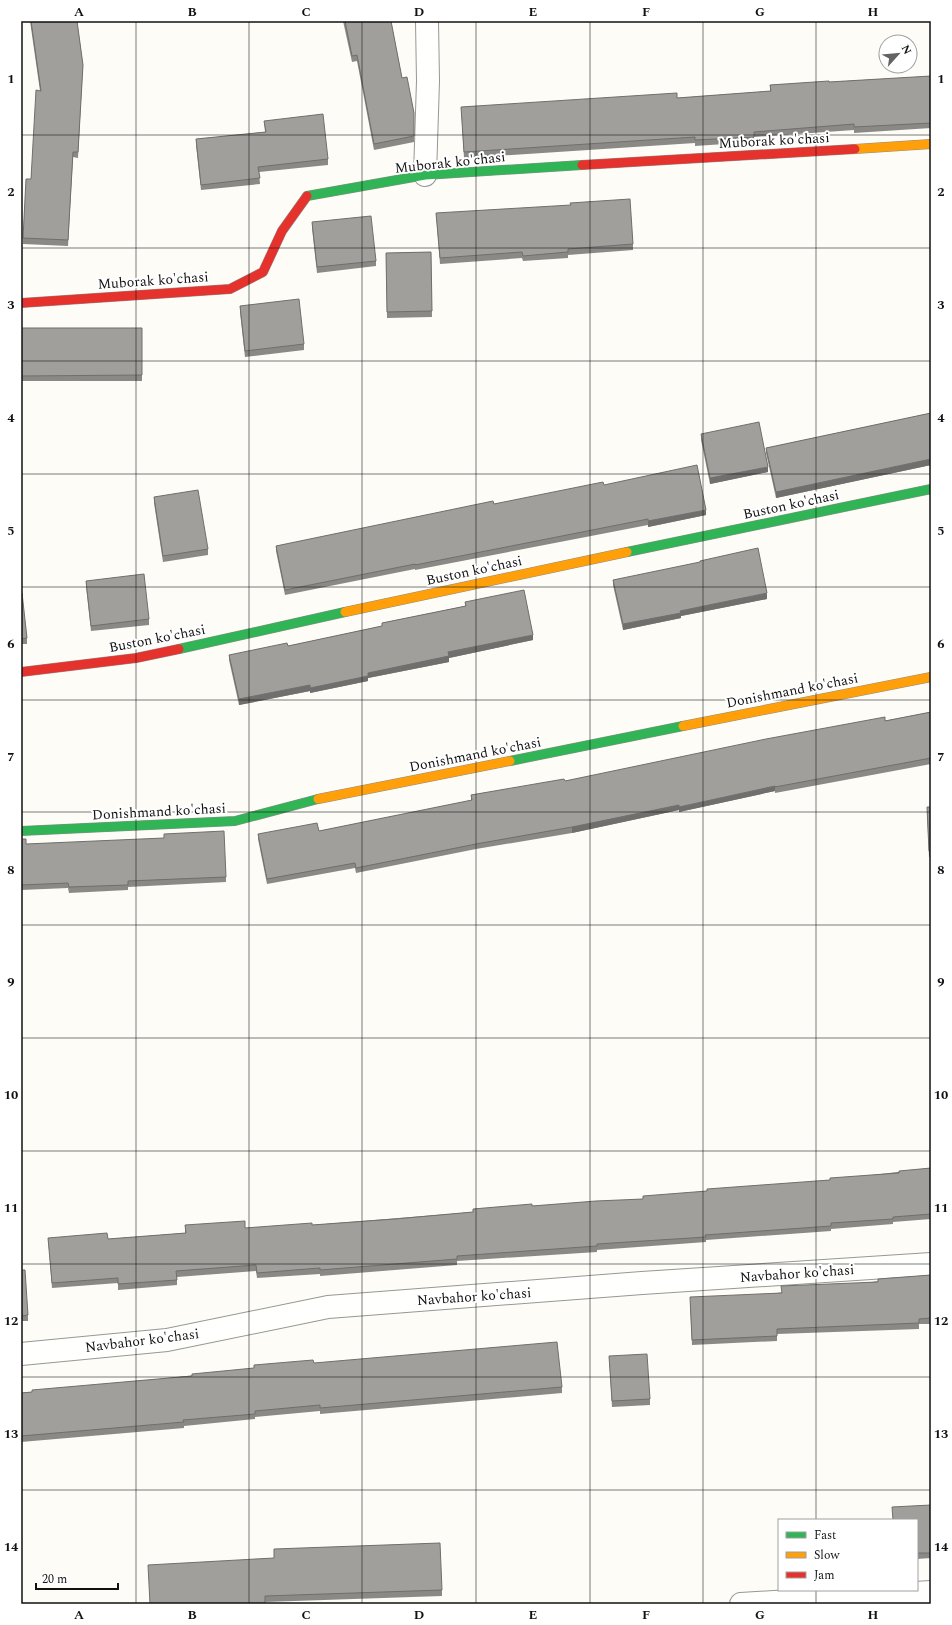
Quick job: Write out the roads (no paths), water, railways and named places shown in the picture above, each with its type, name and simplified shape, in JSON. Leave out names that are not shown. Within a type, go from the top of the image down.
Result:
[{"type":"street","points":[[425,175],[428,81],[427,21]]},
{"type":"street","name":"Muborak ko'chasi","points":[[21,303],[230,289],[263,272],[282,230],[306,196],[425,175],[931,144]]},
{"type":"street","name":"Buston ko'chasi","points":[[21,672],[136,658],[478,583],[931,489]]},
{"type":"street","name":"Donishmand ko'chasi","points":[[21,831],[235,821],[325,798],[931,677]]},
{"type":"street","name":"Navbahor ko'chasi","points":[[21,1354],[167,1340],[328,1307],[642,1283],[931,1264]]},
{"type":"street","points":[[741,1604],[931,1592]]}]
